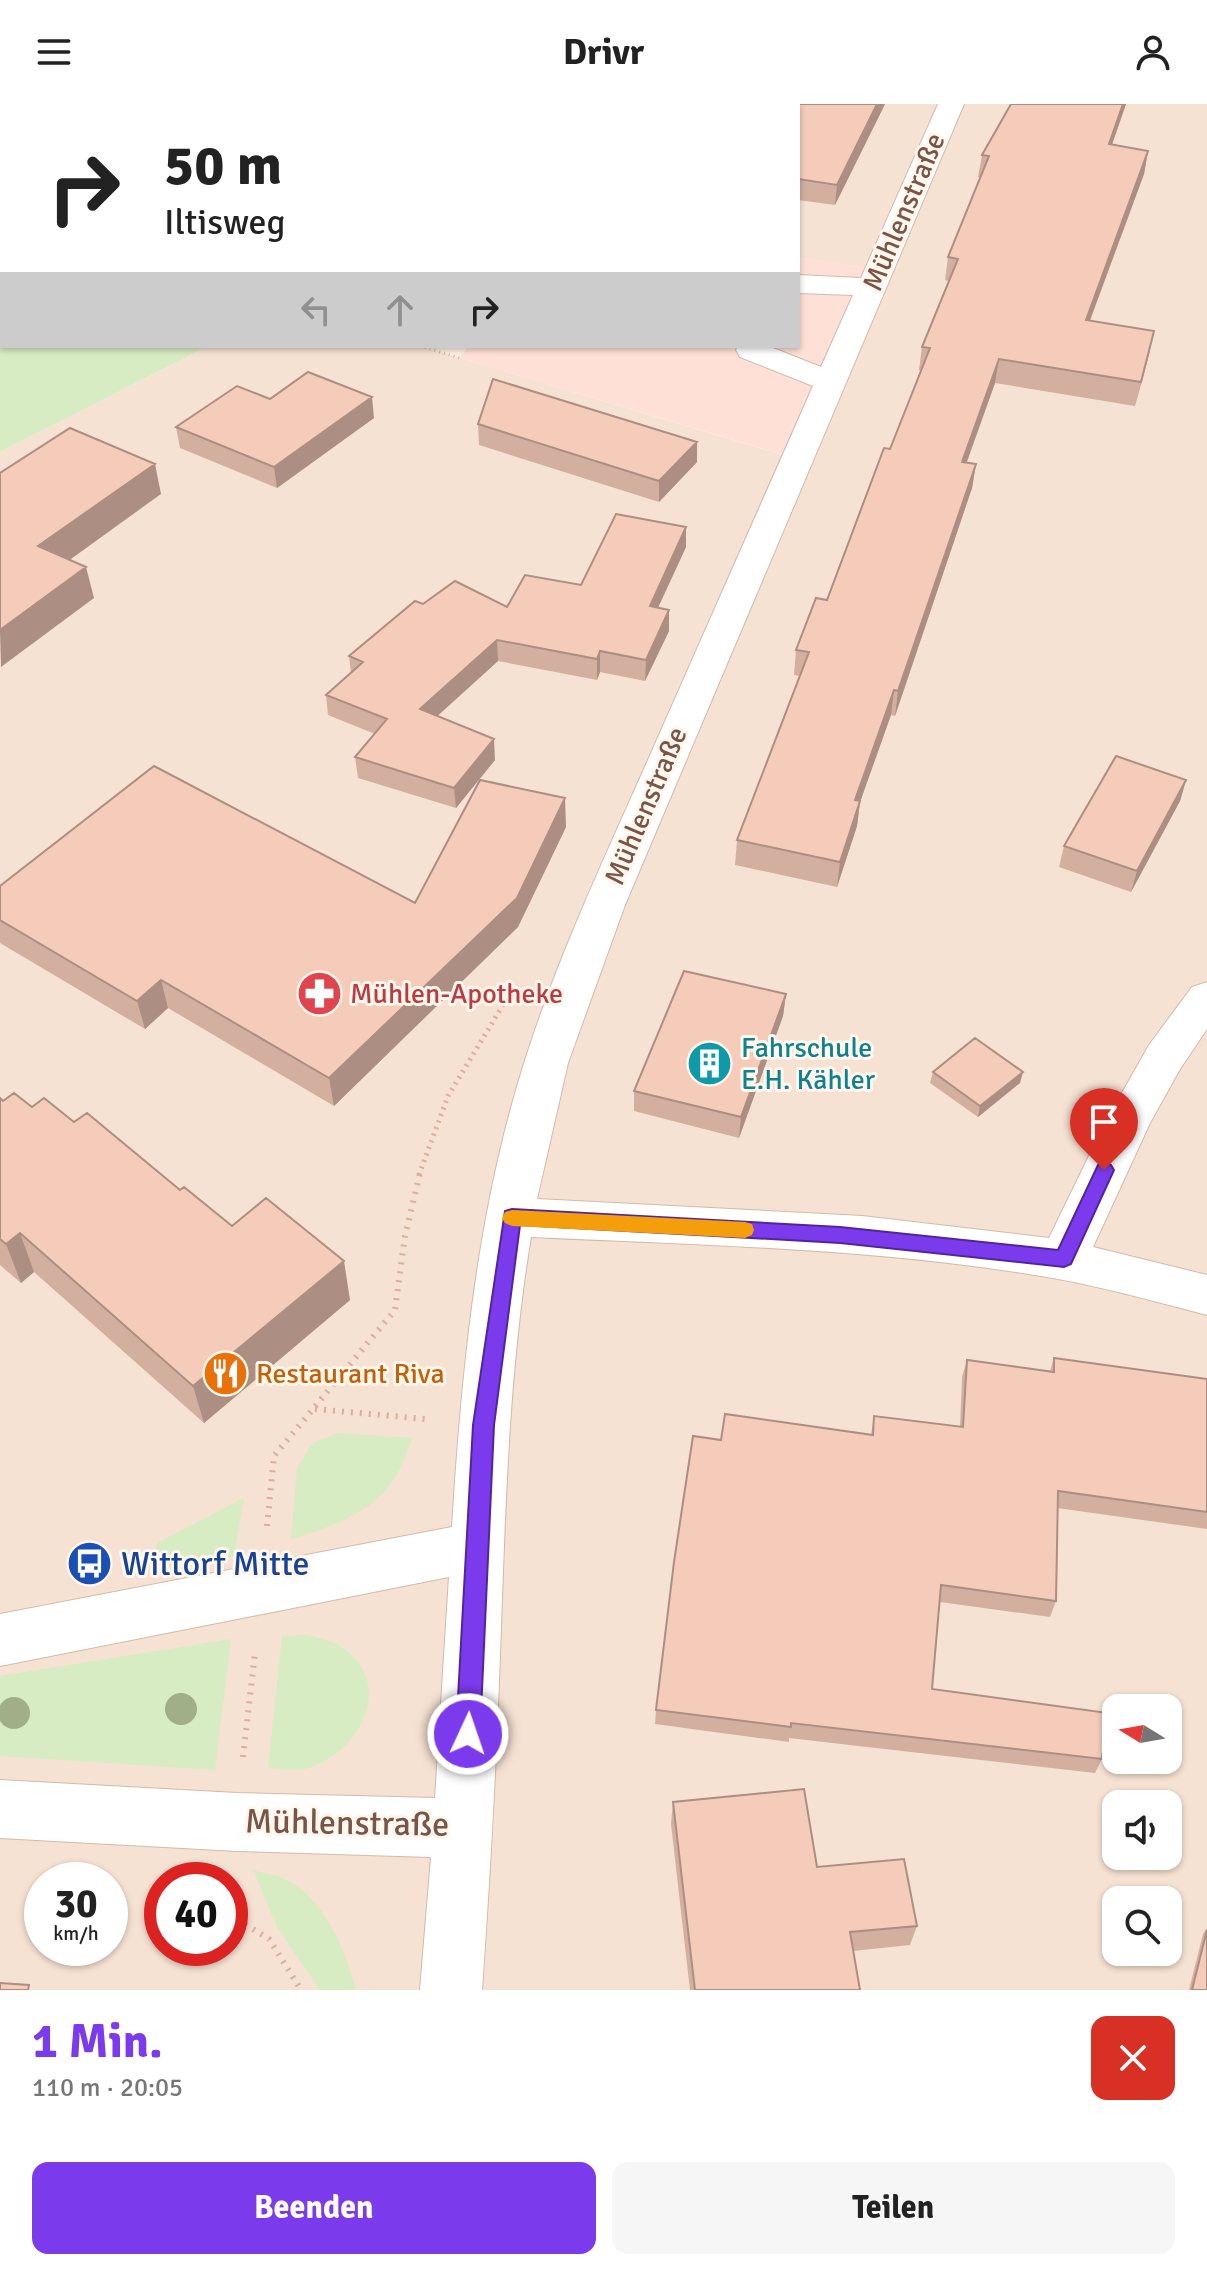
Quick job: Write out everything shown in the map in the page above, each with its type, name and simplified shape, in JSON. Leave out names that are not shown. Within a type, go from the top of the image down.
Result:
[{"type":"street","name":"Mühlenstraße","points":[[0,1809],[237,1822],[464,1828],[484,1425],[512,1217],[531,1118],[557,1027],[604,905],[951,104]]},
{"type":"street","points":[[800,284],[871,287]]},
{"type":"street","points":[[752,348],[830,382]]},
{"type":"street","points":[[1064,1258],[1104,1170],[1156,1074],[1207,998]]},
{"type":"street","points":[[512,1217],[840,1235],[1064,1258],[1207,1295]]},
{"type":"street","points":[[0,1640],[477,1547]]},
{"type":"street","points":[[451,1990],[464,1828]]},
{"type":"path","points":[[427,348],[460,358]]},
{"type":"path","points":[[314,1409],[484,1425]]},
{"type":"path","points":[[248,1926],[269,1939],[301,1990]]},
{"type":"shaded area","points":[[800,104],[1207,104],[1207,1990],[0,1990],[0,452],[204,348],[427,348],[796,459],[878,269],[800,258]]},
{"type":"shaded area","points":[[800,258],[878,269],[797,459],[460,358],[467,348],[800,348]]},
{"type":"green space","points":[[0,348],[204,348],[0,452]]},
{"type":"green space","points":[[337,1433],[413,1438],[397,1475],[374,1502],[348,1518],[291,1539],[297,1468],[313,1443]]},
{"type":"green space","points":[[244,1498],[234,1556],[153,1568],[157,1543]]},
{"type":"green space","points":[[306,1635],[330,1642],[351,1654],[363,1671],[369,1688],[368,1706],[352,1738],[322,1762],[301,1770],[268,1768],[282,1636]]},
{"type":"green space","points":[[231,1639],[215,1770],[0,1756],[0,1676]]},
{"type":"green space","points":[[253,1870],[283,1878],[310,1898],[339,1942],[356,1990],[320,1990],[277,1927]]},
{"type":"building","points":[[800,104],[877,104],[837,185],[800,179]]},
{"type":"building","points":[[1011,104],[1123,104],[1109,144],[1148,151],[1086,320],[1154,331],[1141,382],[999,359],[962,462],[976,464],[898,691],[894,690],[855,800],[860,801],[840,862],[737,840],[809,652],[796,650],[816,598],[827,600],[884,448],[890,449],[930,348],[922,347],[958,259],[948,257],[989,156],[982,155]]},
{"type":"building","points":[[308,372],[372,397],[274,467],[176,427],[237,386],[270,399]]},
{"type":"building","points":[[493,379],[697,442],[659,481],[478,424]]},
{"type":"building","points":[[70,428],[155,464],[38,546],[86,567],[0,630],[0,473]]},
{"type":"building","points":[[616,514],[686,527],[650,606],[669,610],[646,660],[600,651],[597,659],[497,640],[420,709],[494,739],[454,788],[355,757],[387,719],[326,695],[363,662],[349,656],[415,601],[423,604],[455,581],[507,607],[525,575],[581,585]]},
{"type":"building","points":[[1116,756],[1186,780],[1137,871],[1064,846]]},
{"type":"building","points":[[154,766],[415,903],[480,780],[565,798],[517,898],[329,1078],[161,980],[137,1001],[0,920],[0,886]]},
{"type":"building","name":"Fahrschule E.H. Kähler","points":[[684,971],[786,994],[741,1117],[634,1091]]},
{"type":"building","points":[[975,1038],[1023,1072],[980,1106],[933,1072]]},
{"type":"building","points":[[14,1093],[32,1107],[44,1098],[74,1122],[87,1113],[180,1190],[184,1187],[232,1226],[266,1198],[344,1261],[193,1386],[20,1233],[6,1244],[0,1239],[0,1098],[3,1101]]},
{"type":"building","points":[[1054,1358],[1207,1379],[1207,1512],[1058,1491],[1056,1601],[941,1585],[932,1689],[1102,1712],[1102,1759],[656,1710],[693,1436],[721,1440],[725,1414],[873,1435],[874,1416],[963,1427],[967,1360],[1054,1372]]},
{"type":"building","points":[[804,1789],[817,1867],[904,1859],[917,1926],[850,1932],[860,1990],[695,1990],[673,1802]]},
{"type":"building","points":[[1207,1930],[1207,1990],[1192,1990]]},
{"type":"building","points":[[0,1983],[29,1985],[28,1990],[0,1990]]},
{"type":"slow traffic","points":[[512,1218],[745,1230]]},
{"type":"place","name":"Mühlen-Apotheke","points":[[319,994]]},
{"type":"place","name":"Fahrschule E.H. Kähler","points":[[710,1064]]},
{"type":"place","name":"Restaurant Riva","points":[[225,1374]]},
{"type":"place","name":"Wittorf Mitte","points":[[90,1564]]},
{"type":"route","points":[[468,1734],[484,1425],[512,1217],[840,1235],[1064,1258],[1104,1170]]}]
